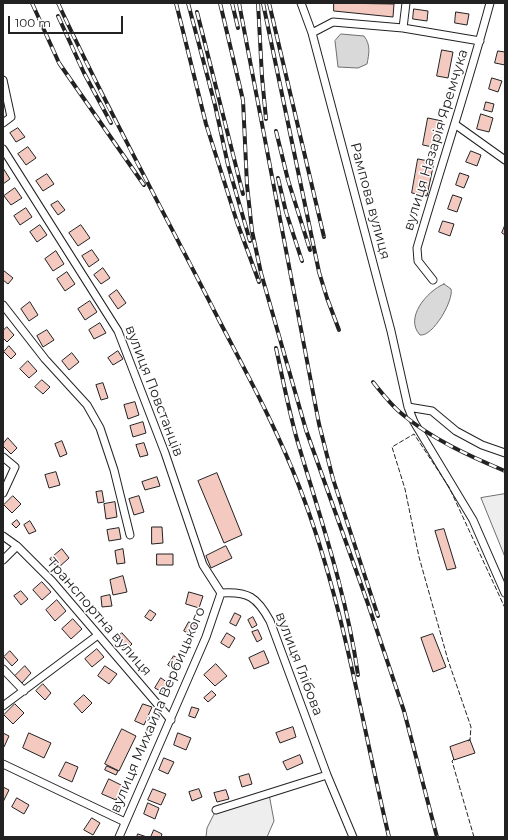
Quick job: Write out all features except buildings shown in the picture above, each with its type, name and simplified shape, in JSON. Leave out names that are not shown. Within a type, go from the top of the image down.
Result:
[{"type":"street","name":"Рампова вулиця","points":[[301,3],[312,33],[391,331],[408,407],[414,422],[473,520],[505,592]]},
{"type":"street","points":[[403,28],[406,3]]},
{"type":"street","name":"вулиця Назарія Яремчука","points":[[433,280],[418,261],[417,248],[440,169],[456,125],[490,3]]},
{"type":"street","points":[[312,33],[334,22],[403,28],[480,42]]},
{"type":"street","points":[[3,80],[11,117],[3,123]]},
{"type":"street","points":[[456,125],[505,160]]},
{"type":"street","name":"вулиця Повстанців","points":[[3,149],[118,331],[165,453],[203,565],[221,593]]},
{"type":"street","points":[[3,305],[45,359],[86,405],[100,428],[130,535]]},
{"type":"street","points":[[408,407],[432,411],[456,431],[482,445],[505,453]]},
{"type":"street","points":[[3,457],[15,467],[3,493]]},
{"type":"street","name":"Транспортна вулиця","points":[[3,536],[17,546],[52,580],[171,720]]},
{"type":"street","points":[[3,560],[17,546]]},
{"type":"street","name":"вулиця Глібова","points":[[221,593],[234,592],[250,596],[262,606],[270,621],[327,775],[353,837]]},
{"type":"street","name":"вулиця Михайла Вербицького","points":[[119,837],[206,637],[221,593]]},
{"type":"street","points":[[3,706],[98,635]]},
{"type":"street","points":[[3,669],[24,691]]},
{"type":"street","points":[[3,764],[125,822]]},
{"type":"street","points":[[216,810],[327,775]]},
{"type":"shaded area","points":[[341,34],[364,36],[369,46],[367,64],[358,68],[338,67],[335,41]]},
{"type":"shaded area","points":[[444,284],[451,289],[451,294],[446,309],[442,317],[431,330],[420,335],[416,328],[416,313],[425,299]]},
{"type":"shaded area","points":[[505,494],[505,557],[481,498]]},
{"type":"shaded area","points":[[269,794],[274,821],[267,837],[206,837],[207,828],[216,810]]},
{"type":"railway","points":[[32,3],[59,63],[144,185]]},
{"type":"railway","points":[[58,3],[117,123],[262,403],[299,486],[328,572],[350,660],[389,837]]},
{"type":"railway","points":[[176,3],[206,124],[237,222],[259,282]]},
{"type":"railway","points":[[188,3],[215,105],[228,165],[250,241]]},
{"type":"railway","points":[[220,3],[243,100],[247,185],[252,231],[261,273],[306,430],[368,604],[404,711],[437,837]]},
{"type":"railway","points":[[232,3],[238,28]]},
{"type":"railway","points":[[239,3],[319,424],[333,479],[378,616]]},
{"type":"railway","points":[[258,3],[266,119]]},
{"type":"railway","points":[[263,3],[319,272],[339,330]]},
{"type":"railway","points":[[269,3],[324,237]]},
{"type":"railway","points":[[197,12],[243,194]]},
{"type":"railway","points":[[58,16],[84,73],[111,123]]},
{"type":"railway","points":[[276,131],[288,180],[310,250]]},
{"type":"railway","points":[[278,178],[286,212],[302,261]]},
{"type":"railway","points":[[276,348],[295,431],[340,587],[358,675]]},
{"type":"railway","points":[[373,382],[387,399],[414,423],[438,439],[464,453],[505,471]]},
{"type":"fence","points":[[468,741],[470,740],[471,727],[448,660],[419,557],[405,489],[392,447],[414,434],[449,487],[505,608]]},
{"type":"fence","points":[[454,759],[452,761],[474,837]]}]
